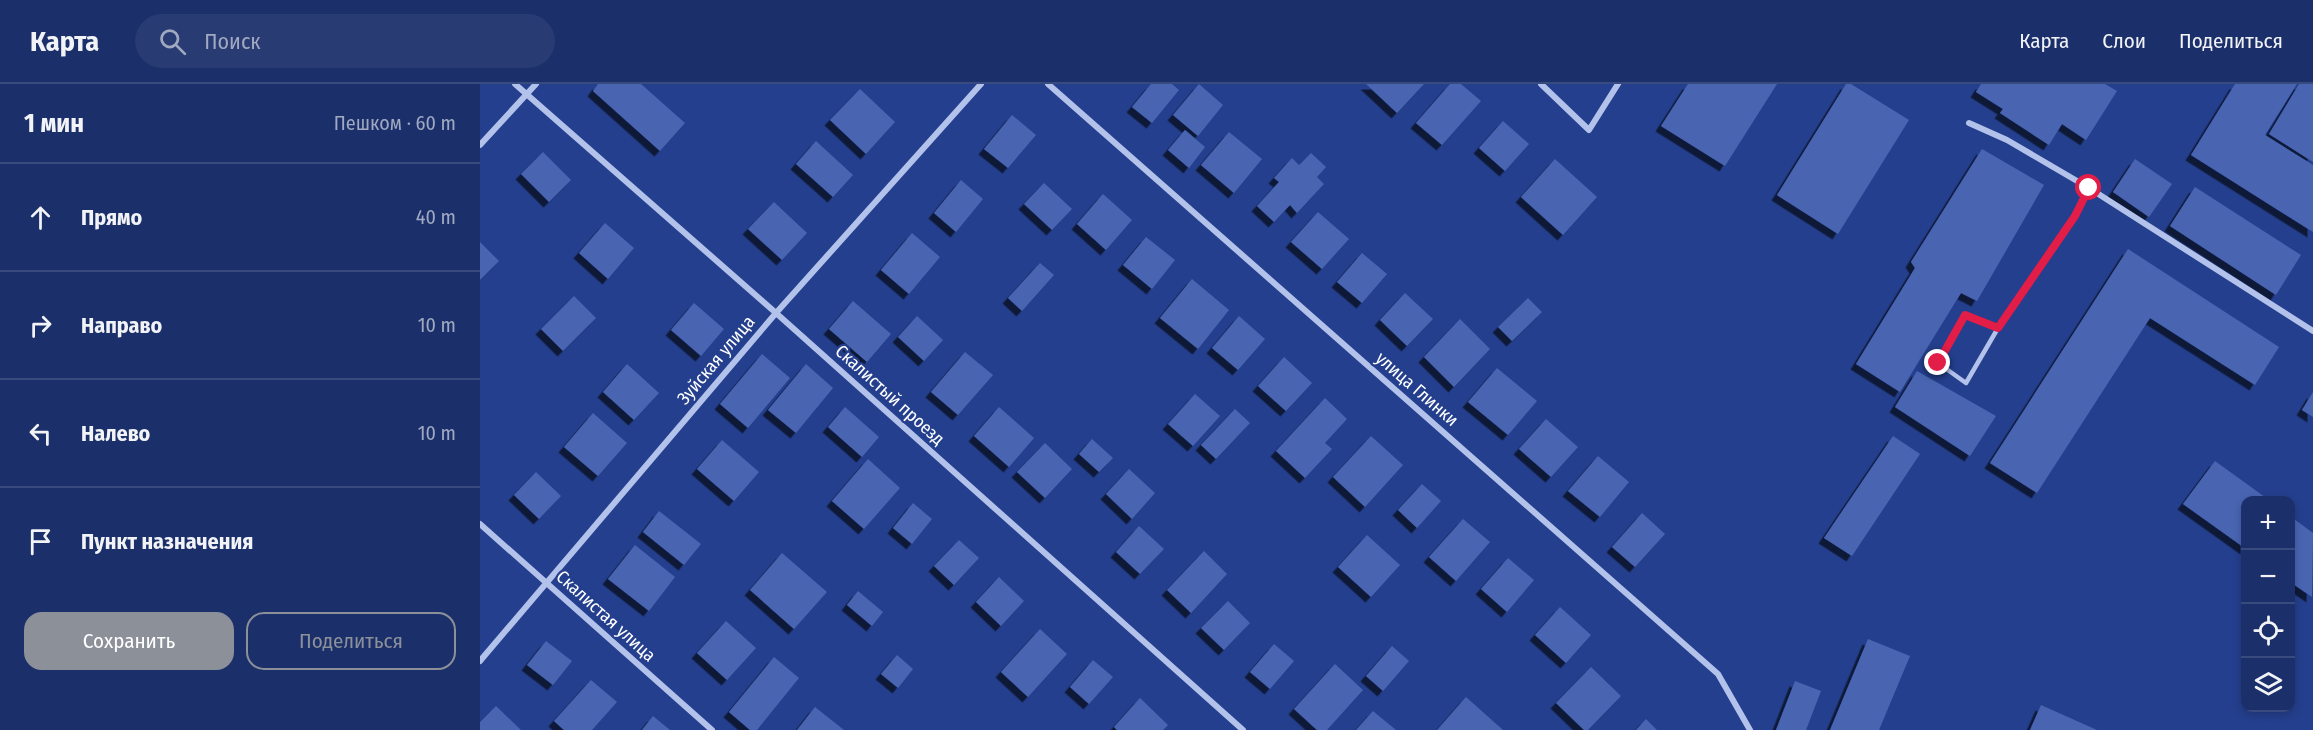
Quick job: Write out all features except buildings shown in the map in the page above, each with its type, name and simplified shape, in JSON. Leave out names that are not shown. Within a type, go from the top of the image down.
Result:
[{"type":"street","name":"Скалистый проезд","points":[[515,84],[776,313],[1243,730]]},
{"type":"street","points":[[480,145],[536,84]]},
{"type":"street","name":"Зуйская улица","points":[[480,661],[776,313],[981,84]]},
{"type":"street","name":"улица Глинки","points":[[1048,84],[1718,674],[1750,730]]},
{"type":"street","points":[[1540,84],[1588,130],[1618,84]]},
{"type":"street","points":[[1969,123],[2007,140],[2089,188],[2313,331]]},
{"type":"street","name":"Скалистая улица","points":[[480,524],[712,730]]},
{"type":"lane","points":[[1998,328],[1965,315],[1938,363],[1966,383],[1998,328],[2075,216],[2089,188]]},
{"type":"route","points":[[1938,363],[1965,315],[1998,328],[2075,216],[2089,188]]}]
